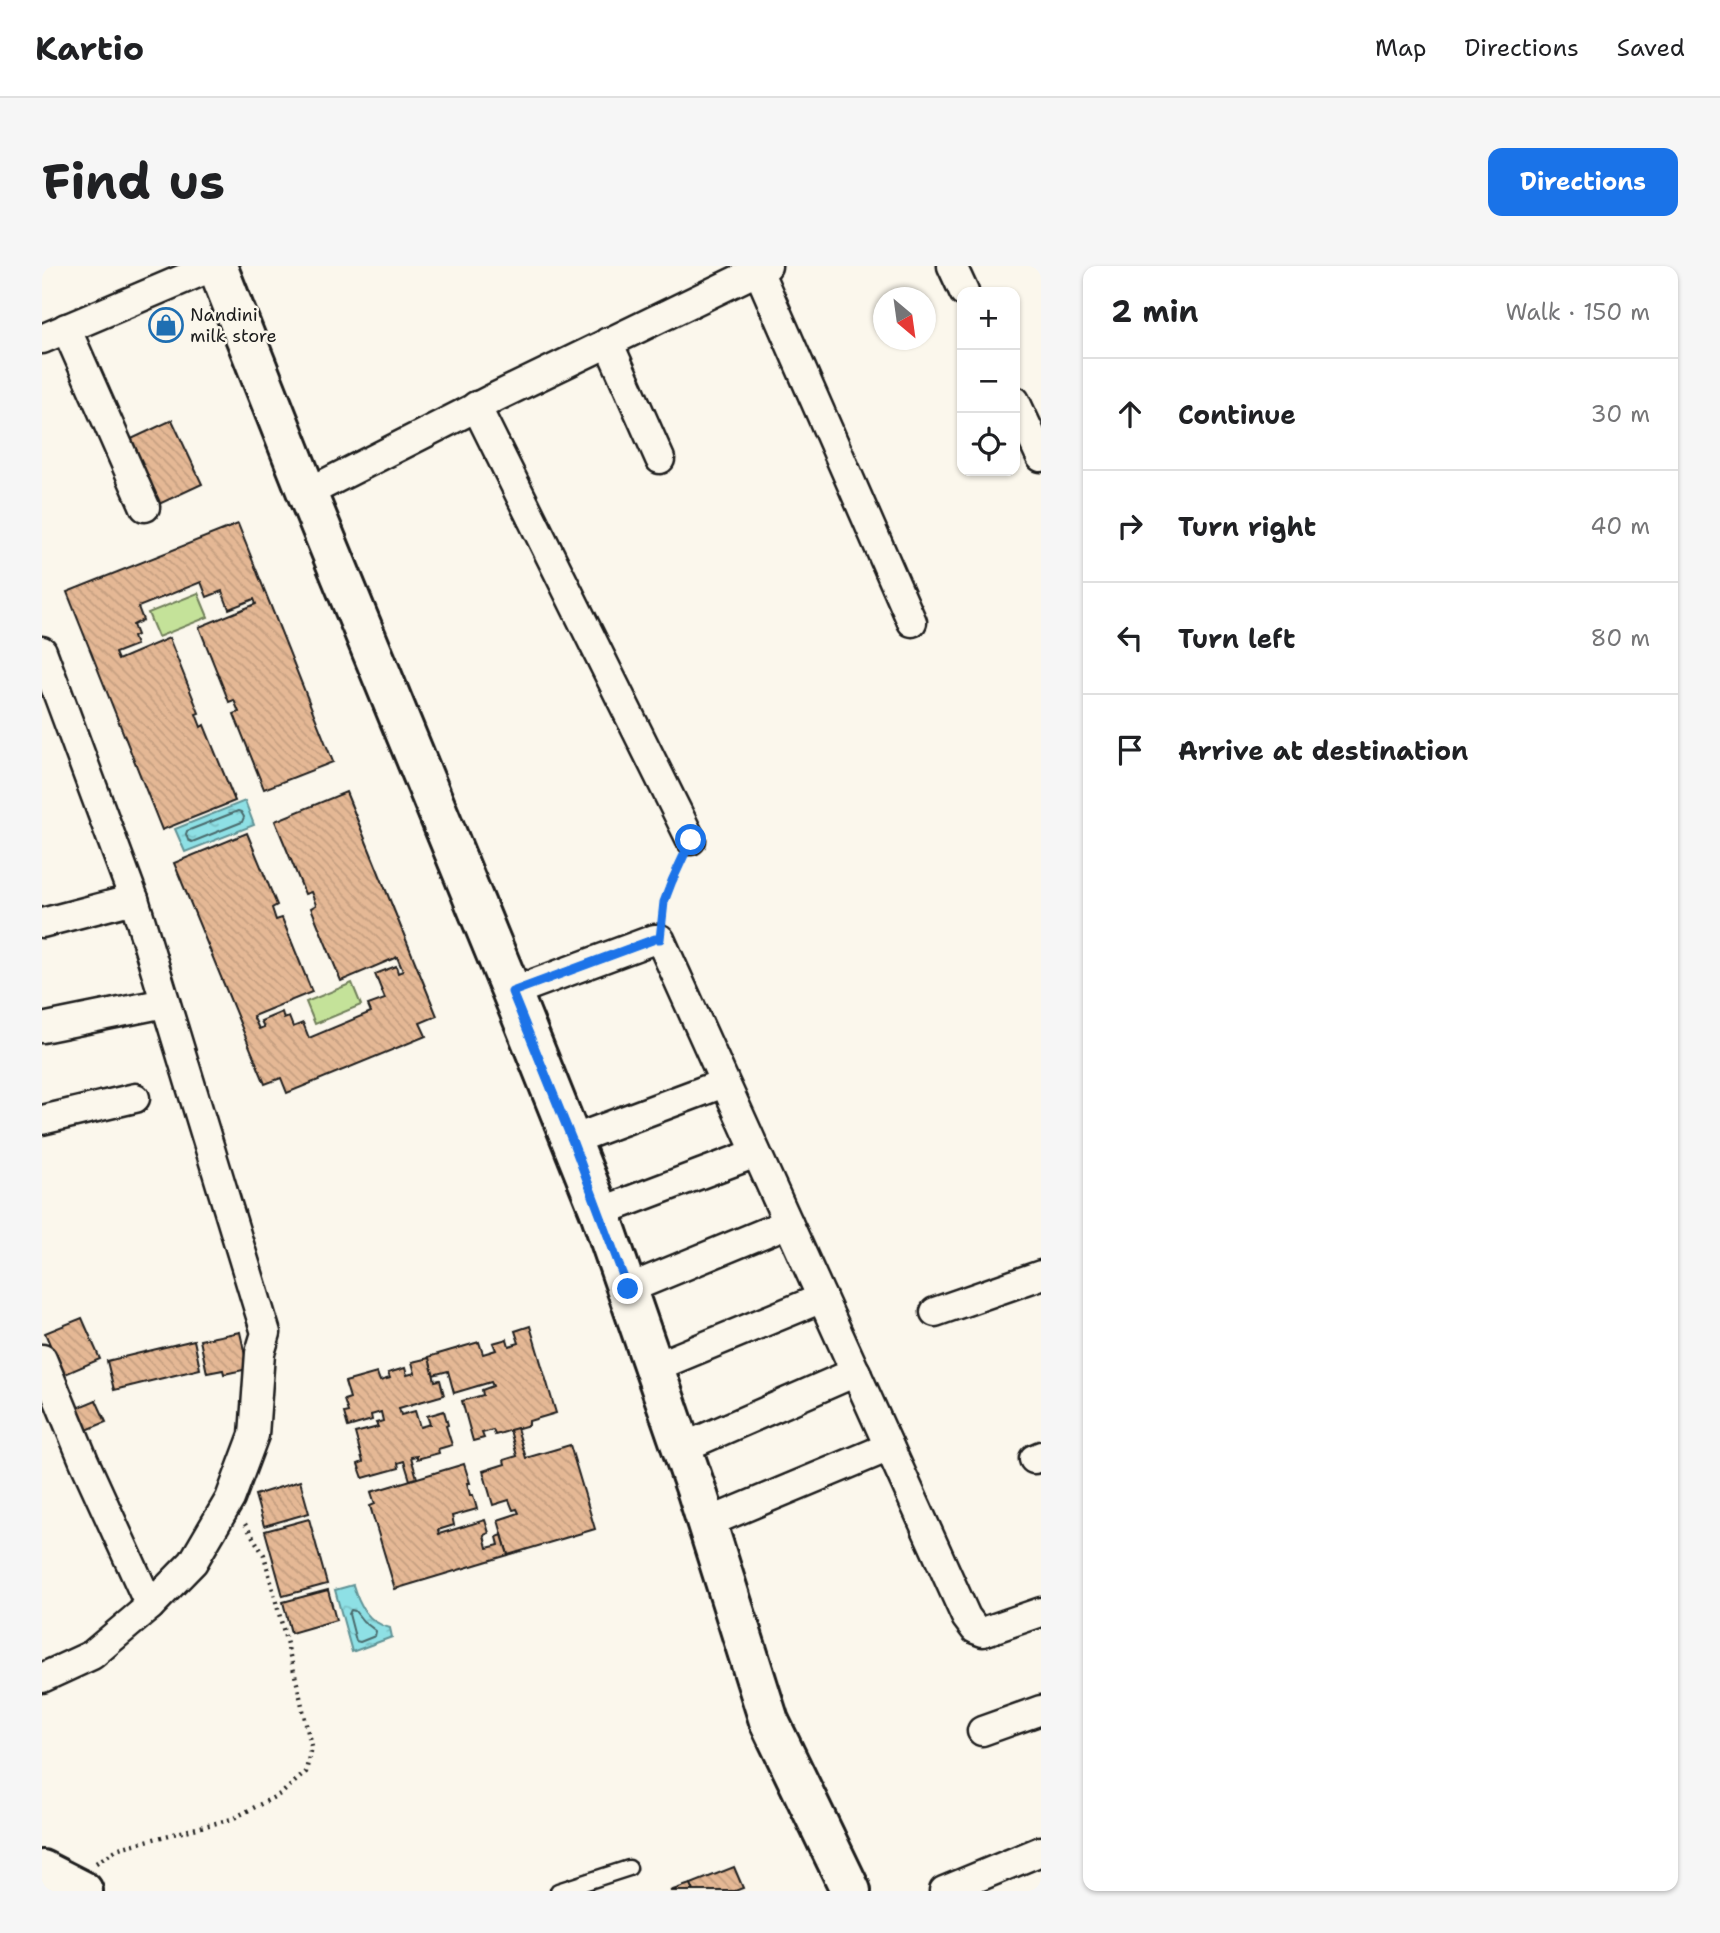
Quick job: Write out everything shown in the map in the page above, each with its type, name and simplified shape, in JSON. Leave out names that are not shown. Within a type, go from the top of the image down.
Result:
[{"type":"street","points":[[145,507],[54,334],[215,266],[600,1212],[707,1523],[769,1721],[851,1891]]},
{"type":"street","points":[[952,266],[962,287]]},
{"type":"street","points":[[307,493],[476,407],[763,268],[912,622]]},
{"type":"street","points":[[608,342],[660,459]]},
{"type":"street","points":[[476,407],[691,840]]},
{"type":"street","points":[[1020,412],[1041,457]]},
{"type":"street","points":[[42,651],[134,899],[266,1333],[260,1353],[254,1435],[230,1499],[193,1562],[150,1606],[92,1655],[42,1678]]},
{"type":"street","points":[[42,923],[134,899]]},
{"type":"street","points":[[512,992],[660,939],[966,1617],[975,1629],[983,1632],[1041,1612]]},
{"type":"street","points":[[42,1028],[165,1003]]},
{"type":"street","points":[[572,1140],[724,1083]]},
{"type":"street","points":[[42,1120],[135,1098]]},
{"type":"street","points":[[600,1212],[756,1153]]},
{"type":"street","points":[[628,1289],[788,1223]]},
{"type":"street","points":[[935,1312],[1041,1275]]},
{"type":"street","points":[[655,1367],[822,1298]]},
{"type":"street","points":[[42,1359],[84,1461],[150,1606]]},
{"type":"street","points":[[682,1448],[856,1372]]},
{"type":"street","points":[[707,1523],[889,1447]]},
{"type":"street","points":[[982,1731],[1041,1710]]},
{"type":"street","points":[[944,1891],[1041,1851]]},
{"type":"lane","points":[[558,1891],[629,1868]]},
{"type":"path","points":[[660,939],[664,902],[691,840]]},
{"type":"path","points":[[64,1881],[119,1848],[232,1819],[282,1793],[306,1772],[311,1746],[264,1555],[230,1499]]},
{"type":"green space","points":[[198,593],[208,617],[158,637],[148,613]]},
{"type":"green space","points":[[352,983],[361,1005],[315,1024],[306,1002]]},
{"type":"water","points":[[245,801],[254,825],[185,852],[175,829]]},
{"type":"water","points":[[353,1585],[365,1612],[375,1622],[390,1628],[392,1637],[352,1652],[335,1590]]},
{"type":"building","points":[[172,420],[202,484],[157,505],[127,441]]},
{"type":"building","points":[[238,524],[333,762],[264,789],[234,714],[239,712],[234,700],[229,702],[199,627],[256,604],[254,599],[229,609],[222,591],[207,597],[201,582],[138,607],[143,620],[133,625],[137,635],[133,637],[136,645],[115,653],[118,660],[169,638],[199,713],[196,714],[201,727],[204,725],[235,801],[162,830],[67,592]]},
{"type":"building","points":[[346,792],[437,1016],[420,1023],[426,1036],[287,1093],[281,1078],[265,1084],[174,863],[247,833],[277,905],[272,908],[276,920],[282,918],[312,992],[253,1016],[259,1029],[264,1027],[261,1021],[282,1012],[284,1019],[289,1017],[293,1027],[303,1023],[309,1038],[371,1012],[368,1005],[385,999],[375,974],[396,966],[398,973],[403,971],[397,957],[341,981],[311,908],[316,905],[311,892],[305,894],[275,821]]},
{"type":"building","points":[[82,1318],[100,1359],[63,1375],[45,1333]]},
{"type":"building","points":[[530,1326],[556,1413],[529,1421],[529,1425],[495,1435],[493,1430],[482,1433],[484,1438],[473,1441],[462,1401],[483,1395],[482,1390],[493,1386],[491,1382],[454,1393],[448,1371],[433,1375],[428,1357],[479,1342],[483,1354],[496,1350],[493,1343],[507,1339],[509,1346],[519,1343],[515,1331]]},
{"type":"building","points":[[240,1332],[248,1369],[224,1374],[223,1370],[207,1373],[200,1340]]},
{"type":"building","points":[[194,1340],[200,1369],[114,1390],[107,1361]]},
{"type":"building","points":[[429,1358],[435,1381],[440,1380],[444,1395],[399,1408],[401,1415],[415,1411],[420,1427],[430,1424],[427,1416],[444,1411],[452,1445],[438,1449],[439,1453],[417,1459],[417,1456],[411,1457],[417,1478],[410,1480],[404,1461],[398,1463],[399,1468],[363,1478],[358,1464],[363,1462],[355,1433],[378,1427],[376,1423],[383,1421],[381,1412],[371,1415],[372,1420],[348,1427],[344,1413],[348,1412],[344,1400],[350,1398],[345,1382],[377,1373],[380,1381],[390,1378],[388,1373],[405,1368],[407,1375],[415,1373],[412,1362]]},
{"type":"building","points":[[96,1400],[106,1422],[77,1434],[67,1412]]},
{"type":"building","points":[[517,1428],[526,1458],[570,1445],[595,1529],[508,1555],[498,1520],[519,1513],[517,1509],[513,1510],[509,1500],[493,1505],[483,1471],[505,1464],[504,1460],[517,1456],[510,1430]]},
{"type":"building","points":[[464,1464],[470,1483],[467,1483],[470,1495],[473,1495],[477,1509],[452,1516],[454,1525],[438,1530],[439,1534],[485,1520],[489,1533],[484,1535],[487,1548],[499,1545],[497,1537],[502,1535],[508,1555],[395,1589],[370,1506],[375,1504],[371,1492]]},
{"type":"building","points":[[300,1481],[309,1513],[264,1526],[255,1495]]},
{"type":"building","points":[[309,1519],[327,1584],[283,1596],[265,1531]]},
{"type":"building","points":[[328,1590],[336,1620],[291,1633],[283,1602]]},
{"type":"building","points":[[734,1867],[743,1888],[735,1891],[694,1891],[691,1884]]},
{"type":"building","points":[[690,1884],[693,1891],[670,1891]]},
{"type":"place","name":"Nandini milk store","points":[[166,325]]},
{"type":"route","points":[[628,1289],[512,992],[660,939],[664,902],[691,840]]}]
